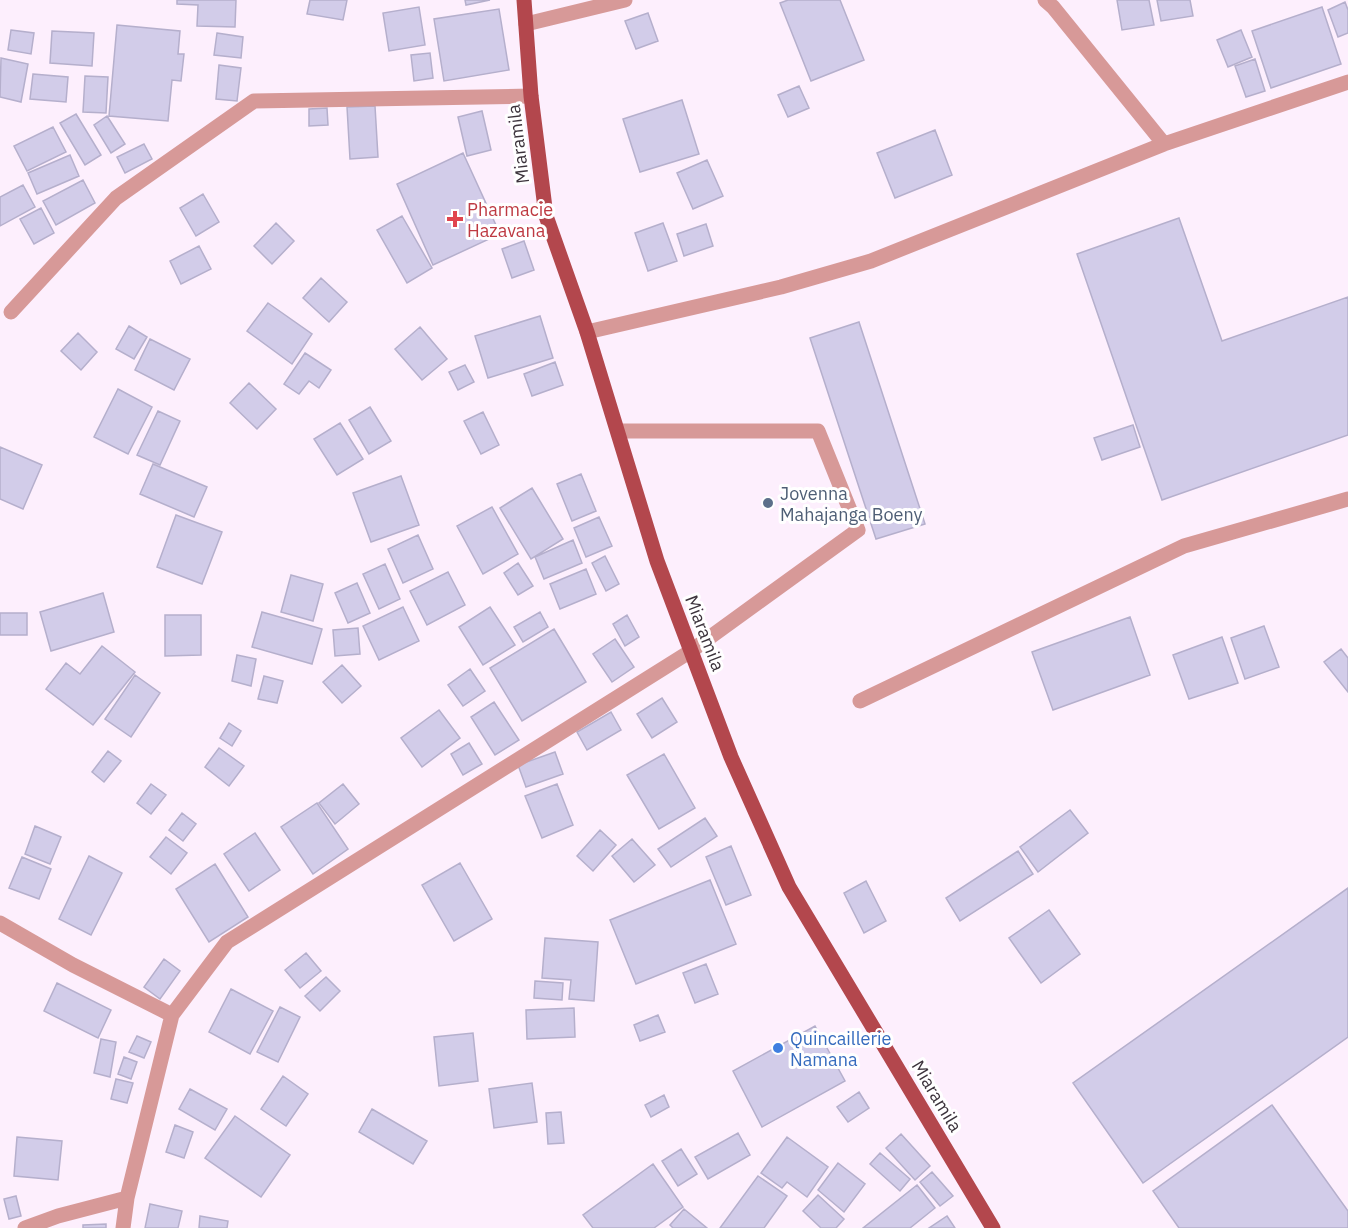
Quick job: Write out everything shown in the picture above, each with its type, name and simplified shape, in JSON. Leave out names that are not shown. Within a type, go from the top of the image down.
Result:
[{"type":"main road","name":"Miaramila","points":[[524,0],[531,96],[546,216],[587,332],[657,561],[731,758],[789,887],[993,1228]]},
{"type":"street","points":[[526,24],[625,0]]},
{"type":"street","points":[[1045,0],[1164,144]]},
{"type":"street","points":[[587,332],[781,288],[871,261],[1164,144],[1348,82]]},
{"type":"street","points":[[12,312],[116,198],[254,101],[531,96]]},
{"type":"street","points":[[123,1228],[127,1198],[172,1015],[227,942],[691,651],[858,530],[818,431],[618,431]]},
{"type":"street","points":[[860,701],[1184,546],[1348,499]]},
{"type":"street","points":[[0,923],[73,965],[172,1015]]},
{"type":"street","points":[[25,1228],[58,1216],[127,1198]]},
{"type":"building","points":[[177,0],[236,0],[235,27],[197,26],[198,5],[177,4]]},
{"type":"building","points":[[310,0],[347,0],[343,20],[307,14]]},
{"type":"building","points":[[465,0],[490,0],[466,5]]},
{"type":"building","points":[[788,0],[840,0],[864,60],[811,81],[780,3]]},
{"type":"building","points":[[1117,0],[1149,0],[1154,25],[1122,30]]},
{"type":"building","points":[[1157,0],[1190,0],[1193,16],[1161,21]]},
{"type":"building","points":[[1345,2],[1348,10],[1348,33],[1338,37],[1328,10]]},
{"type":"building","points":[[419,7],[425,45],[389,51],[383,13]]},
{"type":"building","points":[[1322,7],[1341,64],[1271,88],[1252,31]]},
{"type":"building","points":[[499,9],[509,70],[444,81],[434,19]]},
{"type":"building","points":[[648,13],[658,41],[636,49],[625,21]]},
{"type":"building","points":[[117,25],[180,31],[178,54],[184,54],[181,81],[172,80],[168,121],[109,116]]},
{"type":"building","points":[[11,30],[34,33],[31,54],[8,50]]},
{"type":"building","points":[[1241,30],[1252,57],[1228,67],[1217,40]]},
{"type":"building","points":[[52,31],[94,33],[92,66],[50,63]]},
{"type":"building","points":[[217,33],[243,37],[241,58],[214,55]]},
{"type":"building","points":[[430,53],[433,78],[414,81],[411,55]]},
{"type":"building","points":[[1,58],[28,64],[21,102],[0,97]]},
{"type":"building","points":[[1255,59],[1265,91],[1246,97],[1235,66]]},
{"type":"building","points":[[219,65],[241,68],[237,101],[216,99]]},
{"type":"building","points":[[33,74],[68,77],[66,102],[30,99]]},
{"type":"building","points":[[85,76],[108,77],[106,113],[83,112]]},
{"type":"building","points":[[799,86],[809,108],[788,117],[778,95]]},
{"type":"building","points":[[682,100],[699,154],[640,172],[623,119]]},
{"type":"building","points":[[375,106],[378,157],[350,159],[347,107]]},
{"type":"building","points":[[327,108],[328,125],[309,126],[309,109]]},
{"type":"building","points":[[482,111],[491,150],[467,156],[458,117]]},
{"type":"building","points":[[76,114],[101,155],[85,165],[60,123]]},
{"type":"building","points":[[107,116],[125,144],[111,153],[94,125]]},
{"type":"building","points":[[53,127],[66,152],[27,171],[14,146]]},
{"type":"building","points":[[935,130],[952,175],[895,198],[877,153]]},
{"type":"building","points":[[144,144],[152,159],[125,173],[117,157]]},
{"type":"building","points":[[463,153],[500,234],[433,265],[397,184]]},
{"type":"building","points":[[70,155],[79,176],[37,194],[28,173]]},
{"type":"building","points":[[707,160],[723,196],[693,209],[677,173]]},
{"type":"building","points":[[83,180],[95,203],[56,225],[43,201]]},
{"type":"building","points":[[23,185],[35,207],[0,226],[0,197]]},
{"type":"building","points":[[203,194],[219,222],[196,236],[180,208]]},
{"type":"building","points":[[41,208],[54,233],[34,244],[20,219]]},
{"type":"building","points":[[402,216],[432,268],[407,283],[377,230]]},
{"type":"building","points":[[1179,218],[1222,341],[1348,297],[1348,435],[1162,500],[1077,254]]},
{"type":"building","points":[[276,223],[294,241],[272,264],[254,246]]},
{"type":"building","points":[[663,223],[677,261],[648,271],[635,233]]},
{"type":"building","points":[[706,224],[713,246],[684,256],[677,234]]},
{"type":"building","points":[[524,241],[534,270],[512,278],[502,249]]},
{"type":"building","points":[[199,246],[211,269],[181,284],[170,261]]},
{"type":"building","points":[[321,278],[347,302],[329,322],[303,298]]},
{"type":"building","points":[[268,303],[312,334],[292,364],[247,331]]},
{"type":"building","points":[[540,316],[553,358],[488,378],[475,336]]},
{"type":"building","points":[[859,322],[925,524],[876,539],[810,338]]},
{"type":"building","points":[[129,326],[147,337],[134,359],[116,349]]},
{"type":"building","points":[[420,327],[447,359],[422,380],[395,349]]},
{"type":"building","points":[[78,333],[97,352],[81,370],[61,351]]},
{"type":"building","points":[[150,339],[190,359],[174,390],[135,370]]},
{"type":"building","points":[[305,353],[331,370],[319,388],[309,381],[299,394],[284,384]]},
{"type":"building","points":[[555,362],[563,385],[532,396],[524,374]]},
{"type":"building","points":[[465,365],[474,382],[458,390],[449,372]]},
{"type":"building","points":[[249,383],[276,409],[257,429],[230,403]]},
{"type":"building","points":[[118,389],[152,407],[128,454],[94,437]]},
{"type":"building","points":[[370,407],[391,441],[369,454],[349,420]]},
{"type":"building","points":[[158,411],[180,421],[160,465],[137,455]]},
{"type":"building","points":[[483,412],[499,445],[481,454],[464,421]]},
{"type":"building","points":[[340,423],[363,459],[337,475],[314,439]]},
{"type":"building","points":[[1133,425],[1140,447],[1102,460],[1094,438]]},
{"type":"building","points":[[0,447],[42,465],[23,509],[0,499]]},
{"type":"building","points":[[153,464],[207,487],[194,517],[140,494]]},
{"type":"building","points":[[581,474],[596,511],[572,521],[557,484]]},
{"type":"building","points":[[401,476],[419,525],[371,542],[353,493]]},
{"type":"building","points":[[532,488],[563,539],[531,559],[500,508]]},
{"type":"building","points":[[492,507],[518,554],[483,574],[457,526]]},
{"type":"building","points":[[176,515],[222,532],[202,584],[157,567]]},
{"type":"building","points":[[599,517],[612,546],[586,557],[574,528]]},
{"type":"building","points":[[418,535],[433,569],[403,583],[388,549]]},
{"type":"building","points":[[573,540],[582,563],[544,579],[535,557]]},
{"type":"building","points":[[605,556],[619,584],[606,591],[592,563]]},
{"type":"building","points":[[518,563],[533,586],[518,595],[504,573]]},
{"type":"building","points":[[385,564],[400,599],[379,609],[363,574]]},
{"type":"building","points":[[586,569],[596,594],[560,609],[550,584]]},
{"type":"building","points":[[448,572],[465,605],[427,625],[410,591]]},
{"type":"building","points":[[291,575],[323,584],[313,621],[281,612]]},
{"type":"building","points":[[357,583],[370,613],[348,623],[335,593]]},
{"type":"building","points":[[103,593],[114,632],[51,651],[40,612]]},
{"type":"building","points":[[403,607],[419,641],[379,660],[363,626]]},
{"type":"building","points":[[490,607],[515,645],[483,665],[459,627]]},
{"type":"building","points":[[262,612],[322,629],[312,664],[252,647]]},
{"type":"building","points":[[540,612],[548,627],[523,642],[514,627]]},
{"type":"building","points":[[0,613],[27,613],[27,635],[0,635]]},
{"type":"building","points":[[165,615],[201,615],[201,655],[165,656]]},
{"type":"building","points":[[627,615],[639,637],[625,646],[613,624]]},
{"type":"building","points":[[1130,617],[1150,675],[1053,710],[1032,652]]},
{"type":"building","points":[[1264,626],[1279,667],[1245,679],[1231,638]]},
{"type":"building","points":[[358,628],[360,654],[335,656],[333,630]]},
{"type":"building","points":[[554,629],[586,682],[522,721],[490,668]]},
{"type":"building","points":[[1222,637],[1238,683],[1189,699],[1173,655]]},
{"type":"building","points":[[615,639],[634,667],[612,682],[593,654]]},
{"type":"building","points":[[102,646],[135,672],[93,725],[46,689],[66,663],[80,674]]},
{"type":"building","points":[[1341,649],[1348,658],[1348,692],[1324,662]]},
{"type":"building","points":[[237,655],[256,659],[251,686],[232,681]]},
{"type":"building","points":[[342,665],[361,686],[342,703],[323,682]]},
{"type":"building","points":[[470,669],[485,691],[463,706],[448,685]]},
{"type":"building","points":[[135,675],[160,693],[131,737],[105,719]]},
{"type":"building","points":[[264,676],[283,681],[277,703],[258,699]]},
{"type":"building","points":[[662,698],[677,722],[652,738],[637,714]]},
{"type":"building","points":[[494,702],[519,740],[495,755],[471,717]]},
{"type":"building","points":[[439,710],[460,738],[422,767],[401,738]]},
{"type":"building","points":[[611,712],[621,730],[587,750],[577,732]]},
{"type":"building","points":[[229,723],[241,731],[232,746],[220,738]]},
{"type":"building","points":[[469,743],[482,764],[463,775],[451,754]]},
{"type":"building","points":[[219,748],[244,766],[229,786],[205,767]]},
{"type":"building","points":[[108,751],[121,761],[104,782],[92,772]]},
{"type":"building","points":[[555,752],[563,774],[526,787],[518,765]]},
{"type":"building","points":[[664,754],[695,808],[659,829],[627,775]]},
{"type":"building","points":[[151,784],[166,795],[151,814],[137,803]]},
{"type":"building","points":[[343,784],[359,804],[335,824],[319,803]]},
{"type":"building","points":[[557,784],[573,825],[542,838],[525,796]]},
{"type":"building","points":[[317,803],[348,849],[313,874],[281,827]]},
{"type":"building","points":[[1070,810],[1088,833],[1038,872],[1020,847]]},
{"type":"building","points":[[182,813],[196,824],[183,841],[169,830]]},
{"type":"building","points":[[705,818],[717,836],[671,867],[658,849]]},
{"type":"building","points":[[35,826],[61,837],[50,864],[25,854]]},
{"type":"building","points":[[600,830],[616,845],[593,871],[577,856]]},
{"type":"building","points":[[255,833],[280,870],[249,891],[224,854]]},
{"type":"building","points":[[166,837],[187,853],[171,874],[150,857]]},
{"type":"building","points":[[632,839],[655,865],[634,882],[612,856]]},
{"type":"building","points":[[731,846],[751,895],[726,905],[706,857]]},
{"type":"building","points":[[1018,851],[1033,874],[960,921],[946,898]]},
{"type":"building","points":[[89,856],[122,873],[91,935],[59,919]]},
{"type":"building","points":[[22,857],[51,869],[39,899],[9,888]]},
{"type":"building","points":[[460,863],[492,919],[454,941],[422,885]]},
{"type":"building","points":[[215,864],[248,917],[209,942],[176,889]]},
{"type":"building","points":[[710,880],[736,944],[636,984],[610,920]]},
{"type":"building","points":[[866,881],[886,921],[864,933],[844,893]]},
{"type":"building","points":[[1348,888],[1348,1037],[1143,1183],[1073,1083]]},
{"type":"building","points":[[1049,910],[1080,954],[1041,983],[1009,938]]},
{"type":"building","points":[[545,938],[598,942],[594,1001],[569,999],[571,980],[542,978]]},
{"type":"building","points":[[306,953],[321,971],[300,988],[285,970]]},
{"type":"building","points":[[164,959],[180,971],[160,999],[144,987]]},
{"type":"building","points":[[706,964],[718,994],[695,1003],[683,973]]},
{"type":"building","points":[[326,977],[340,991],[320,1011],[305,996]]},
{"type":"building","points":[[535,981],[563,983],[562,1000],[534,998]]},
{"type":"building","points":[[57,983],[111,1010],[98,1038],[44,1011]]},
{"type":"building","points":[[231,989],[273,1011],[250,1054],[209,1032]]},
{"type":"building","points":[[280,1007],[300,1017],[278,1062],[257,1052]]},
{"type":"building","points":[[574,1008],[575,1037],[527,1039],[526,1010]]},
{"type":"building","points":[[658,1015],[665,1032],[640,1041],[634,1025]]},
{"type":"building","points":[[815,1026],[845,1081],[762,1127],[733,1071]]},
{"type":"building","points":[[473,1033],[478,1081],[439,1086],[434,1037]]},
{"type":"building","points":[[137,1036],[151,1042],[144,1058],[129,1052]]},
{"type":"building","points":[[101,1039],[116,1042],[110,1077],[94,1073]]},
{"type":"building","points":[[124,1057],[137,1062],[131,1079],[118,1074]]},
{"type":"building","points":[[283,1076],[308,1094],[286,1126],[261,1109]]},
{"type":"building","points":[[116,1079],[133,1083],[127,1103],[111,1099]]},
{"type":"building","points":[[532,1083],[537,1122],[494,1128],[489,1089]]},
{"type":"building","points":[[190,1089],[227,1109],[215,1130],[179,1109]]},
{"type":"building","points":[[859,1092],[869,1108],[848,1122],[837,1107]]},
{"type":"building","points":[[664,1095],[669,1107],[651,1117],[645,1105]]},
{"type":"building","points":[[1272,1105],[1348,1211],[1348,1228],[1179,1228],[1153,1191]]},
{"type":"building","points":[[372,1109],[427,1141],[413,1164],[359,1132]]},
{"type":"building","points":[[561,1112],[564,1143],[548,1144],[546,1113]]},
{"type":"building","points":[[235,1116],[290,1155],[261,1197],[205,1158]]},
{"type":"building","points":[[175,1125],[193,1132],[184,1158],[166,1152]]},
{"type":"building","points":[[738,1133],[750,1155],[708,1179],[695,1157]]},
{"type":"building","points":[[901,1134],[930,1166],[915,1180],[886,1148]]},
{"type":"building","points":[[17,1137],[62,1141],[58,1180],[14,1176]]},
{"type":"building","points":[[787,1137],[828,1167],[807,1197],[787,1182],[782,1188],[761,1173]]},
{"type":"building","points":[[681,1149],[697,1174],[678,1186],[662,1161]]},
{"type":"building","points":[[880,1153],[910,1179],[900,1191],[870,1164]]},
{"type":"building","points":[[838,1163],[865,1184],[844,1212],[818,1190]]},
{"type":"building","points":[[653,1164],[683,1207],[654,1228],[593,1228],[583,1215]]},
{"type":"building","points":[[932,1172],[953,1196],[940,1206],[920,1182]]},
{"type":"building","points":[[758,1176],[787,1196],[764,1228],[720,1228]]},
{"type":"building","points":[[917,1185],[935,1208],[910,1228],[863,1228]]},
{"type":"building","points":[[818,1195],[844,1219],[836,1228],[821,1228],[803,1211]]},
{"type":"building","points":[[16,1196],[21,1216],[9,1219],[4,1199]]},
{"type":"building","points":[[150,1204],[182,1211],[178,1228],[145,1228]]},
{"type":"building","points":[[684,1209],[707,1228],[673,1228],[670,1225]]},
{"type":"building","points":[[200,1216],[228,1221],[227,1228],[199,1228]]},
{"type":"building","points":[[947,1216],[955,1228],[929,1228]]},
{"type":"building","points":[[106,1224],[106,1228],[83,1228],[83,1225]]},
{"type":"place","name":"Pharmacie Hazavana","points":[[455,219]]},
{"type":"place","name":"Jovenna Mahajanga Boeny","points":[[768,503]]},
{"type":"place","name":"Quincaillerie Namana","points":[[778,1048]]}]
